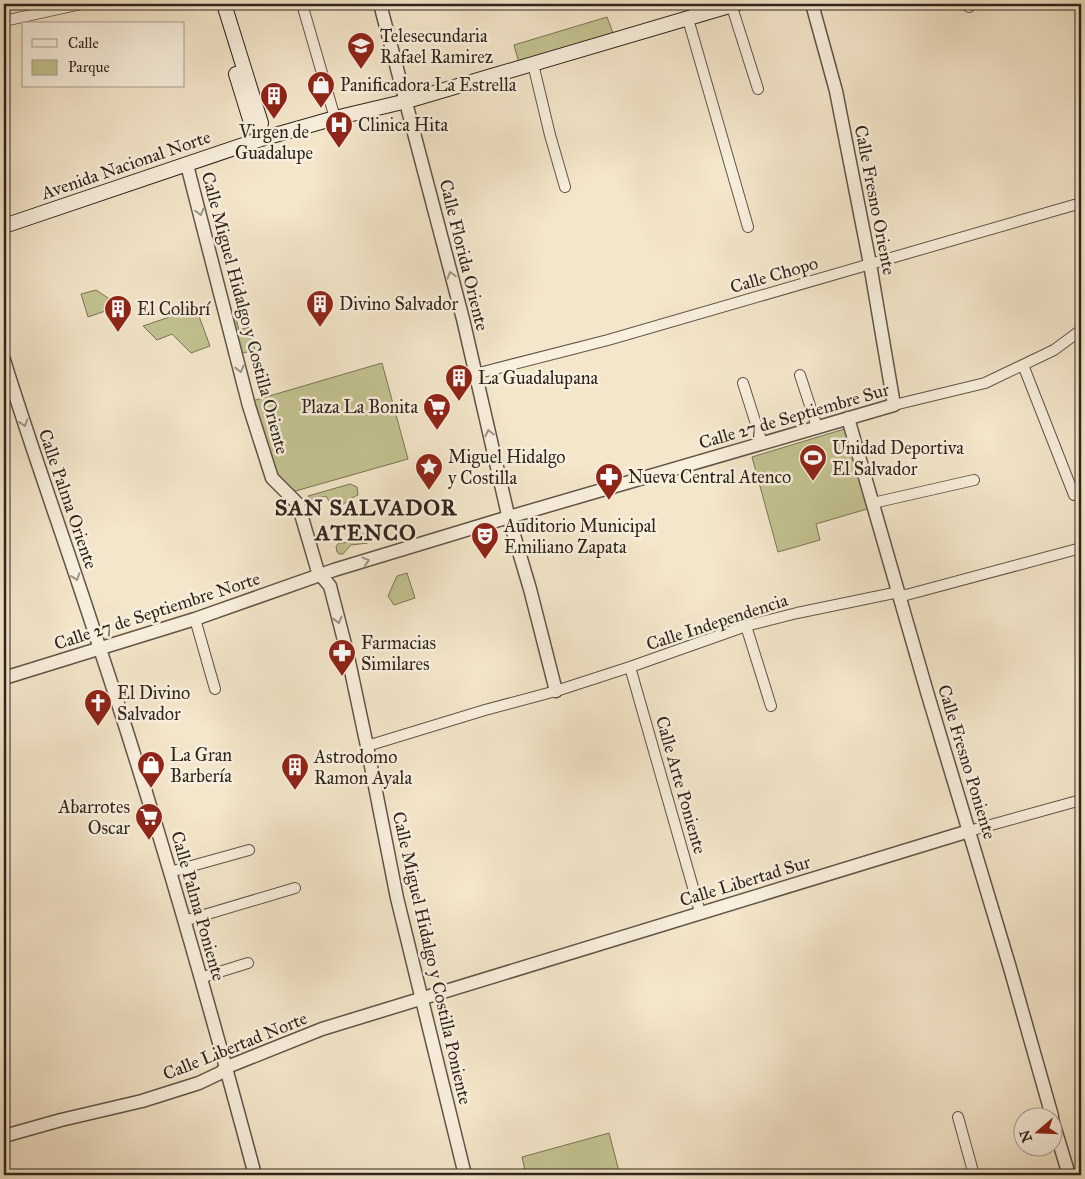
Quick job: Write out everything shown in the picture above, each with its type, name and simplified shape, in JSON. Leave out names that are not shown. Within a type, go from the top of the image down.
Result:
[{"type":"main road","points":[[216,4],[252,126],[259,134]]},
{"type":"main road","points":[[224,4],[261,123],[259,134]]},
{"type":"main road","name":"Avenida Nacional Norte","points":[[4,226],[187,165],[259,134],[406,101],[688,19],[733,4]]},
{"type":"street","points":[[4,21],[81,4]]},
{"type":"street","points":[[302,4],[335,118]]},
{"type":"street","name":"Calle Florida Oriente","points":[[380,4],[463,319],[509,517],[530,588],[556,691]]},
{"type":"street","points":[[733,4],[758,88]]},
{"type":"street","name":"Calle Fresno Oriente","points":[[812,4],[836,91],[870,264],[894,405]]},
{"type":"street","points":[[688,19],[748,227]]},
{"type":"street","points":[[533,64],[565,187]]},
{"type":"street","name":"Calle Miguel Hidalgo y Costilla Oriente","points":[[187,165],[249,406],[272,478],[298,504],[320,576]]},
{"type":"street","name":"Calle Chopo","points":[[475,374],[608,340],[1081,202]]},
{"type":"street","name":"Calle 27 de Septiembre Sur","points":[[320,576],[334,570],[509,517],[762,443],[894,405],[985,382],[1054,350],[1081,330]]},
{"type":"street","name":"Calle Palma Oriente","points":[[4,360],[34,458],[100,648]]},
{"type":"street","points":[[1024,365],[1074,496]]},
{"type":"street","points":[[800,375],[817,427]]},
{"type":"street","points":[[743,383],[762,443]]},
{"type":"street","name":"Calle Fresno Poniente","points":[[848,418],[1049,1106]]},
{"type":"street","points":[[872,503],[974,480]]},
{"type":"street","name":"Calle Independencia","points":[[367,746],[630,668],[746,626],[806,611],[900,593],[906,595],[1081,548]]},
{"type":"street","name":"Calle 27 de Septiembre Norte","points":[[4,678],[195,619],[320,576]]},
{"type":"street","name":"Calle Miguel Hidalgo y Costilla Poniente","points":[[320,576],[330,586],[347,652],[397,898],[465,1175]]},
{"type":"street","points":[[195,619],[215,688]]},
{"type":"street","points":[[746,626],[771,706]]},
{"type":"street","name":"Calle Palma Poniente","points":[[100,648],[170,872],[227,1067],[255,1175]]},
{"type":"street","name":"Calle Arte Poniente","points":[[630,668],[700,912]]},
{"type":"street","name":"Calle Libertad Sur","points":[[421,999],[700,912],[969,831],[1081,800]]},
{"type":"street","points":[[170,872],[249,850]]},
{"type":"street","points":[[184,921],[295,888]]},
{"type":"street","points":[[200,978],[248,963]]},
{"type":"street","name":"Calle Libertad Norte","points":[[4,1136],[142,1101],[199,1083],[220,1073],[227,1067],[322,1029],[421,999]]},
{"type":"street","points":[[958,1117],[974,1175]]},
{"type":"street","name":"Calle Fresno Poniente","points":[[1062,1152],[1069,1175]]},
{"type":"green space","points":[[607,17],[613,33],[519,63],[514,45]]},
{"type":"green space","points":[[96,290],[120,306],[88,317],[81,294]]},
{"type":"green space","points":[[196,308],[210,346],[191,353],[172,334],[157,340],[143,326]]},
{"type":"green space","points":[[236,318],[239,330],[249,327],[255,350],[239,354],[229,320]]},
{"type":"green space","points":[[382,363],[408,459],[292,492],[274,476],[252,401]]},
{"type":"green space","name":"Unidad Deportiva El Salvador","points":[[851,427],[874,507],[816,524],[820,540],[778,552],[752,457]]},
{"type":"green space","points":[[350,484],[357,487],[358,495],[341,506],[334,506],[326,496],[312,500],[308,496]]},
{"type":"green space","points":[[359,533],[366,534],[369,540],[368,543],[351,545],[343,554],[337,552],[336,546],[339,543],[351,541]]},
{"type":"green space","points":[[407,573],[415,598],[394,605],[388,596],[397,576]]},
{"type":"green space","points":[[609,1133],[620,1175],[526,1175],[522,1157]]},
{"type":"place","name":"Telesecundaria Rafael Ramirez","points":[[361,70]]},
{"type":"place","name":"Panificadora La Estrella","points":[[321,109]]},
{"type":"place","name":"Virgen de Guadalupe","points":[[274,120]]},
{"type":"place","name":"Clinica Hita","points":[[339,149]]},
{"type":"place","name":"Divino Salvador","points":[[320,328]]},
{"type":"place","name":"El Colibrí","points":[[118,333]]},
{"type":"place","name":"La Guadalupana","points":[[459,402]]},
{"type":"place","name":"Plaza La Bonita","points":[[437,431]]},
{"type":"place","name":"Unidad Deportiva El Salvador","points":[[813,482]]},
{"type":"place","name":"Miguel Hidalgo y Costilla","points":[[429,491]]},
{"type":"place","name":"Nueva Central Atenco","points":[[609,501]]},
{"type":"place","name":"Auditorio Municipal Emiliano Zapata","points":[[485,560]]},
{"type":"place","name":"Farmacias Similares","points":[[342,677]]},
{"type":"place","name":"El Divino Salvador","points":[[98,727]]},
{"type":"place","name":"La Gran Barbería","points":[[151,789]]},
{"type":"place","name":"Astrodomo Ramon Ayala","points":[[295,791]]},
{"type":"place","name":"Abarrotes Oscar","points":[[149,841]]},
{"type":"district","name":"SAN SALVADOR ATENCO","points":[[366,520]]}]
